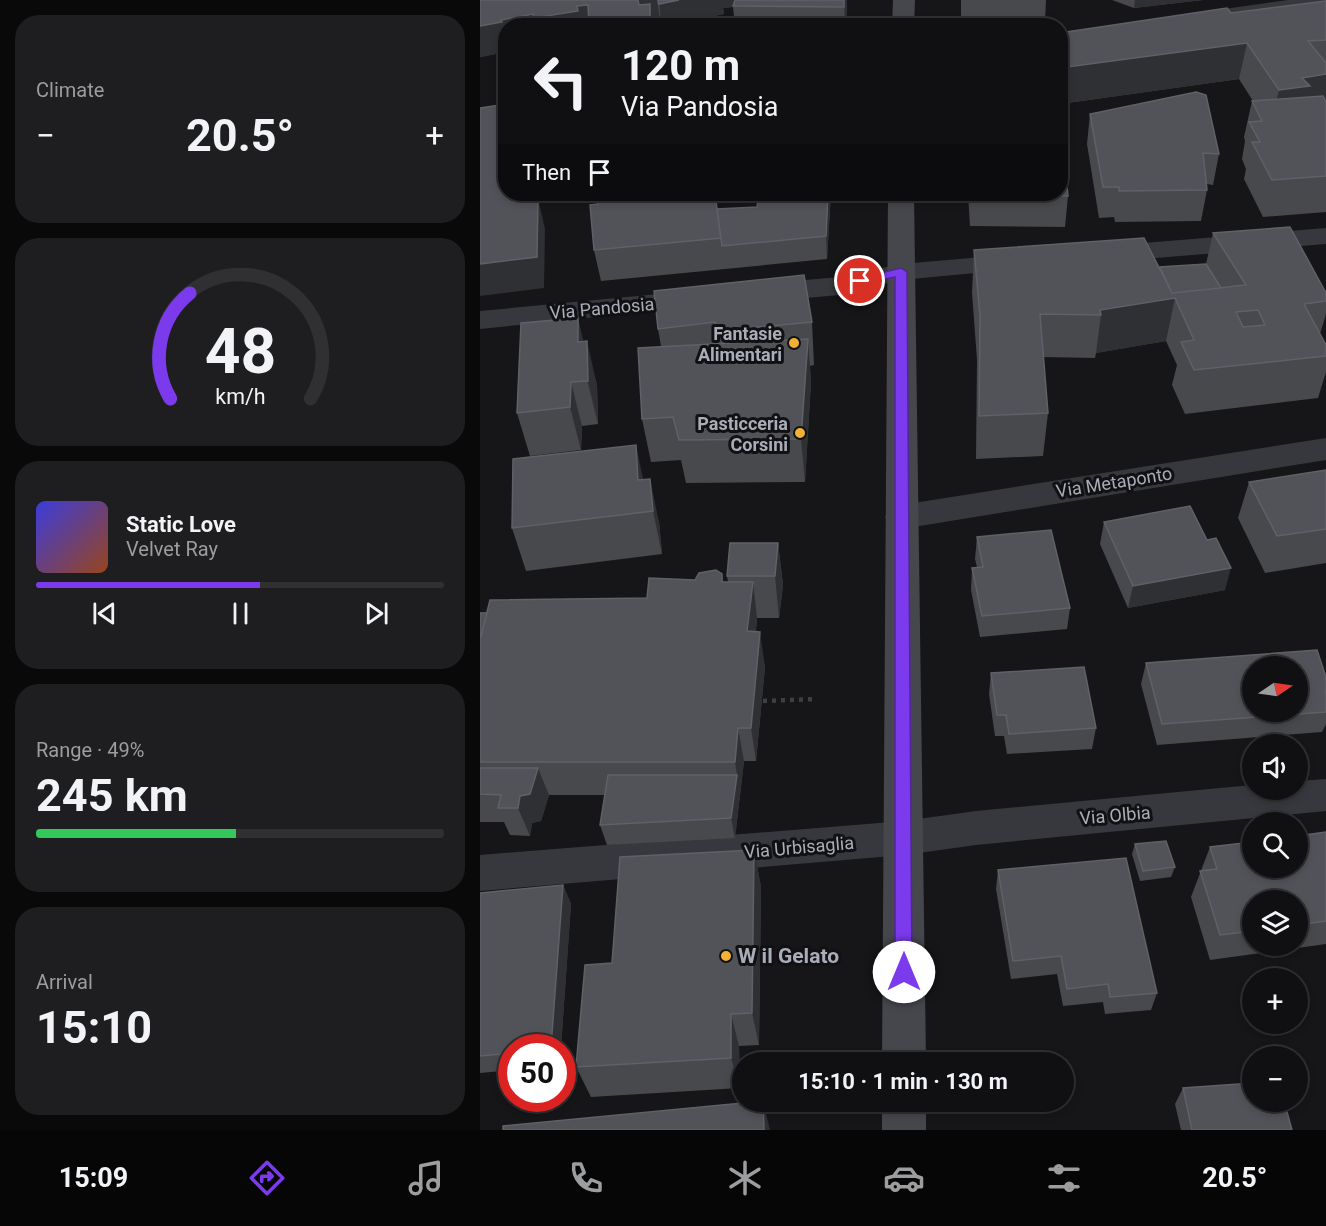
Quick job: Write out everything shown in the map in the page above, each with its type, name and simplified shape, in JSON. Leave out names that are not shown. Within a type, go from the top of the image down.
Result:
[{"type":"main road","points":[[903,18],[904,0]]},
{"type":"main road","points":[[902,201],[904,1052]]},
{"type":"main road","points":[[904,1112],[904,1130]]},
{"type":"street","points":[[1082,256],[1326,236]]},
{"type":"street","name":"Via Pandosia","points":[[480,320],[839,286],[901,272],[1047,259]]},
{"type":"street","name":"Via Metaponto","points":[[901,517],[1326,449]]},
{"type":"street","name":"Via Olbia","points":[[904,838],[988,827],[1326,795]]},
{"type":"street","name":"Via Urbisaglia","points":[[480,873],[904,838]]},
{"type":"lane","points":[[1173,21],[1326,0]]},
{"type":"path","points":[[763,701],[816,699]]},
{"type":"building","points":[[480,0],[638,0],[639,5],[650,4],[650,18],[589,18],[588,5],[577,6],[578,11],[534,18],[533,14],[498,18],[498,23],[480,26]]},
{"type":"building","points":[[658,0],[679,0],[659,4]]},
{"type":"building","points":[[735,0],[844,0],[844,7],[733,6]]},
{"type":"building","points":[[1326,1],[1326,40],[1308,41],[1326,63],[1326,74],[1302,78],[1310,86],[1279,90],[1247,43],[1068,67],[1068,32],[1227,8],[1231,13]]},
{"type":"building","points":[[954,17],[1023,18],[954,18]]},
{"type":"building","points":[[1196,92],[1206,95],[1219,154],[1203,153],[1207,190],[1119,191],[1119,187],[1103,187],[1090,114]]},
{"type":"building","points":[[1323,96],[1326,102],[1326,176],[1272,180],[1252,142],[1260,142],[1249,122],[1262,121],[1252,101]]},
{"type":"building","points":[[498,105],[498,201],[538,201],[537,257],[480,264],[480,108]]},
{"type":"building","points":[[598,201],[716,201],[721,238],[594,250],[590,205],[598,204]]},
{"type":"building","points":[[758,201],[828,201],[826,236],[722,246],[717,209],[757,207]]},
{"type":"building","points":[[1290,227],[1326,293],[1326,301],[1304,304],[1326,345],[1326,356],[1194,370],[1181,342],[1194,340],[1175,298],[1100,310],[1101,315],[1040,314],[1048,413],[979,416],[980,316],[974,250],[1144,238],[1172,293],[1246,285],[1213,233]],"holes":[[[1258,310],[1265,325],[1243,327],[1236,312]]]},
{"type":"building","points":[[1206,264],[1221,288],[1172,293],[1160,267]]},
{"type":"building","points":[[804,275],[812,322],[715,331],[715,322],[658,329],[654,291]]},
{"type":"building","points":[[578,318],[578,342],[587,341],[588,381],[571,382],[570,407],[517,413],[521,323]]},
{"type":"building","points":[[808,339],[801,439],[679,440],[673,417],[642,419],[638,348]]},
{"type":"building","points":[[636,445],[638,480],[650,479],[653,511],[512,528],[513,459]]},
{"type":"building","points":[[1326,470],[1326,529],[1277,536],[1249,482]]},
{"type":"building","points":[[1190,506],[1207,540],[1216,538],[1231,568],[1133,586],[1104,522]]},
{"type":"building","points":[[1051,530],[1070,608],[982,616],[972,568],[983,567],[977,537]]},
{"type":"building","points":[[730,543],[778,543],[775,576],[727,576]]},
{"type":"building","points":[[716,570],[722,574],[722,582],[753,582],[747,631],[760,632],[751,728],[738,728],[735,762],[480,762],[480,636],[490,600],[647,598],[649,578],[695,580],[699,573]]},
{"type":"building","points":[[480,613],[487,613],[481,636],[480,636]]},
{"type":"building","points":[[1317,650],[1326,677],[1326,712],[1308,713],[1308,656],[1242,656],[1242,718],[1162,724],[1146,663]]},
{"type":"building","points":[[1084,667],[1096,728],[1009,734],[1006,715],[997,715],[991,673]]},
{"type":"building","points":[[480,768],[538,768],[530,794],[520,796],[518,808],[498,808],[501,795],[480,794]]},
{"type":"building","points":[[608,775],[737,775],[731,818],[600,825]]},
{"type":"building","points":[[1326,832],[1326,921],[1308,924],[1308,890],[1242,890],[1242,932],[1220,935],[1200,871],[1217,869],[1210,847],[1242,843],[1242,878],[1308,878],[1308,835]]},
{"type":"building","points":[[1166,841],[1175,867],[1143,871],[1135,844]]},
{"type":"building","points":[[754,850],[752,1013],[731,1014],[731,1058],[576,1067],[585,965],[612,963],[620,857]]},
{"type":"building","points":[[1126,858],[1157,993],[1110,997],[1108,984],[1067,989],[1061,956],[1013,961],[998,870]]},
{"type":"building","points":[[563,885],[552,1034],[498,1034],[498,1054],[480,1056],[480,893]]},
{"type":"building","points":[[1242,1084],[1242,1112],[1287,1112],[1292,1130],[1192,1130],[1183,1088]]},
{"type":"building","points":[[732,1104],[732,1112],[763,1112],[764,1130],[503,1130],[503,1126]]},
{"type":"place","name":"Fantasie Alimentari","points":[[794,343]]},
{"type":"place","name":"Pasticceria Corsini","points":[[800,433]]},
{"type":"place","name":"W il Gelato","points":[[726,956]]},
{"type":"route","points":[[860,281],[901,272],[904,972]]}]
